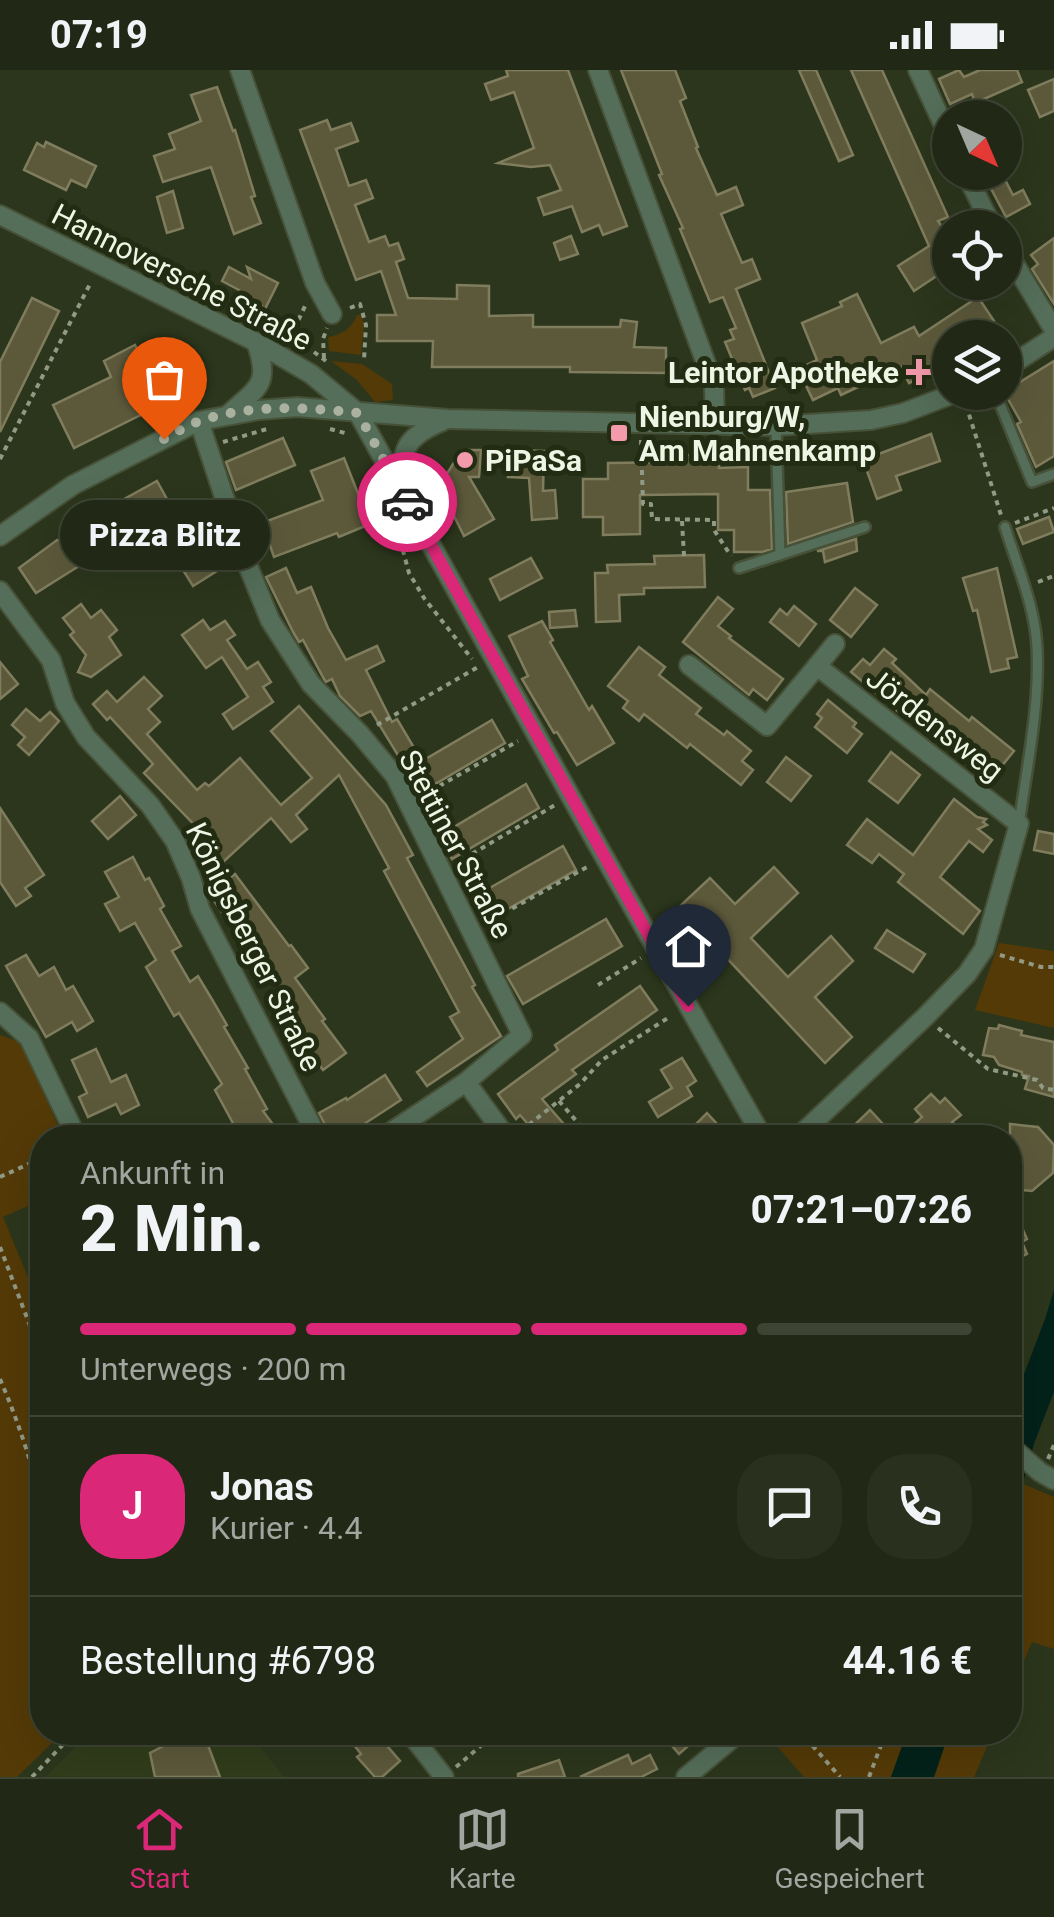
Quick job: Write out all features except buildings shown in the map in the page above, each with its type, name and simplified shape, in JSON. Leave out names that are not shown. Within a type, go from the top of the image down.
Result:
[{"type":"street","points":[[240,70],[314,283],[332,314]]},
{"type":"street","points":[[598,70],[714,385],[715,424]]},
{"type":"street","points":[[918,70],[932,100]]},
{"type":"street","name":"Hannoversche Straße","points":[[0,214],[256,342],[311,374],[358,413]]},
{"type":"street","points":[[1022,278],[1054,334],[1022,357]]},
{"type":"street","points":[[228,415],[258,388],[263,378],[263,362],[256,342]]},
{"type":"street","points":[[0,536],[73,486],[199,421],[228,415],[297,407],[448,419],[776,426],[871,420],[932,406]]},
{"type":"street","points":[[358,413],[757,1125]]},
{"type":"street","points":[[402,493],[401,463],[411,440],[421,430],[448,419]]},
{"type":"street","name":"Stettiner Straße","points":[[199,421],[242,551],[270,620],[312,684],[388,765],[522,1036],[466,1082]]},
{"type":"street","name":"Königsberger Straße","points":[[0,591],[52,660],[65,703],[86,737],[150,805],[175,841],[200,909],[311,1125]]},
{"type":"street","points":[[689,665],[768,726],[835,644]]},
{"type":"street","name":"Jördensweg","points":[[817,666],[1020,824]]},
{"type":"street","points":[[811,1125],[925,1017],[967,974],[984,950],[1020,824]]},
{"type":"street","points":[[0,1012],[29,1038],[71,1125]]},
{"type":"street","points":[[402,1125],[466,1082],[500,1125]]},
{"type":"street","points":[[1022,1456],[1047,1476]]},
{"type":"street","points":[[419,1745],[445,1777]]},
{"type":"street","points":[[686,1777],[724,1745]]},
{"type":"lane","points":[[1002,410],[1032,482],[1054,474]]},
{"type":"lane","points":[[776,426],[780,555]]},
{"type":"lane","points":[[739,568],[865,527]]},
{"type":"lane","points":[[1005,528],[1032,612],[1038,646],[1020,824]]},
{"type":"path","points":[[95,243],[132,248],[186,276],[198,290],[245,314]]},
{"type":"path","points":[[290,338],[306,302],[302,288],[314,283]]},
{"type":"path","points":[[0,459],[90,284]]},
{"type":"path","points":[[360,304],[366,325],[364,360]]},
{"type":"path","points":[[306,348],[324,358],[323,339],[332,314]]},
{"type":"path","points":[[966,410],[1005,528],[1054,508]]},
{"type":"path","points":[[208,449],[249,433],[282,426]]},
{"type":"path","points":[[641,434],[643,504],[651,504],[652,520],[714,520],[714,530],[739,568]]},
{"type":"path","points":[[682,520],[684,556]]},
{"type":"path","points":[[360,734],[494,659]]},
{"type":"path","points":[[409,804],[534,732]]},
{"type":"path","points":[[442,871],[570,796]]},
{"type":"path","points":[[472,931],[604,857]]},
{"type":"path","points":[[598,985],[657,948]]},
{"type":"path","points":[[984,950],[1019,962],[1054,967]]},
{"type":"path","points":[[527,1125],[580,1084],[602,1060],[688,1006]]},
{"type":"path","points":[[925,1017],[988,1069],[1036,1080],[1043,1088],[1054,1090]]},
{"type":"path","points":[[559,1101],[580,1125]]},
{"type":"path","points":[[0,1177],[30,1163]]},
{"type":"path","points":[[0,1247],[30,1326]]},
{"type":"path","points":[[0,1379],[30,1461]]},
{"type":"path","points":[[32,1777],[63,1745]]},
{"type":"path","points":[[445,1777],[483,1745]]},
{"type":"path","points":[[812,1745],[840,1777]]},
{"type":"path","points":[[869,1777],[881,1745]]},
{"type":"shaded area","points":[[361,315],[364,324],[361,355],[329,351],[328,337],[346,330]]},
{"type":"shaded area","points":[[331,361],[362,364],[392,384],[393,400],[375,402],[357,380]]},
{"type":"shaded area","points":[[999,943],[1054,951],[1054,1028],[975,1010]]},
{"type":"shaded area","points":[[0,1035],[17,1041],[27,1055],[58,1125],[30,1125],[30,1205],[3,1217],[30,1282],[30,1745],[50,1745],[17,1777],[0,1777]]},
{"type":"shaded area","points":[[1023,1484],[1054,1497],[1054,1649],[1032,1642],[1022,1665]]},
{"type":"shaded area","points":[[78,1745],[259,1745],[284,1777],[45,1777]]},
{"type":"shaded area","points":[[776,1745],[903,1745],[891,1777],[804,1777]]},
{"type":"shaded area","points":[[945,1745],[988,1745],[974,1777],[934,1777]]},
{"type":"water","points":[[1054,1290],[1054,1392],[1022,1486],[1022,1379]]},
{"type":"water","points":[[902,1745],[945,1745],[934,1777],[891,1777]]},
{"type":"way so far","points":[[164,439],[199,421],[259,410],[297,407],[358,413],[407,502]]},
{"type":"place","name":"Leintor Apotheke","points":[[919,372]]},
{"type":"place","name":"Nienburg/W, Am Mahnenkamp","points":[[619,433]]},
{"type":"place","name":"Pizza Blitz","points":[[164,439]]},
{"type":"place","name":"PiPaSa","points":[[465,460]]},
{"type":"route","points":[[407,502],[688,1006]]}]
